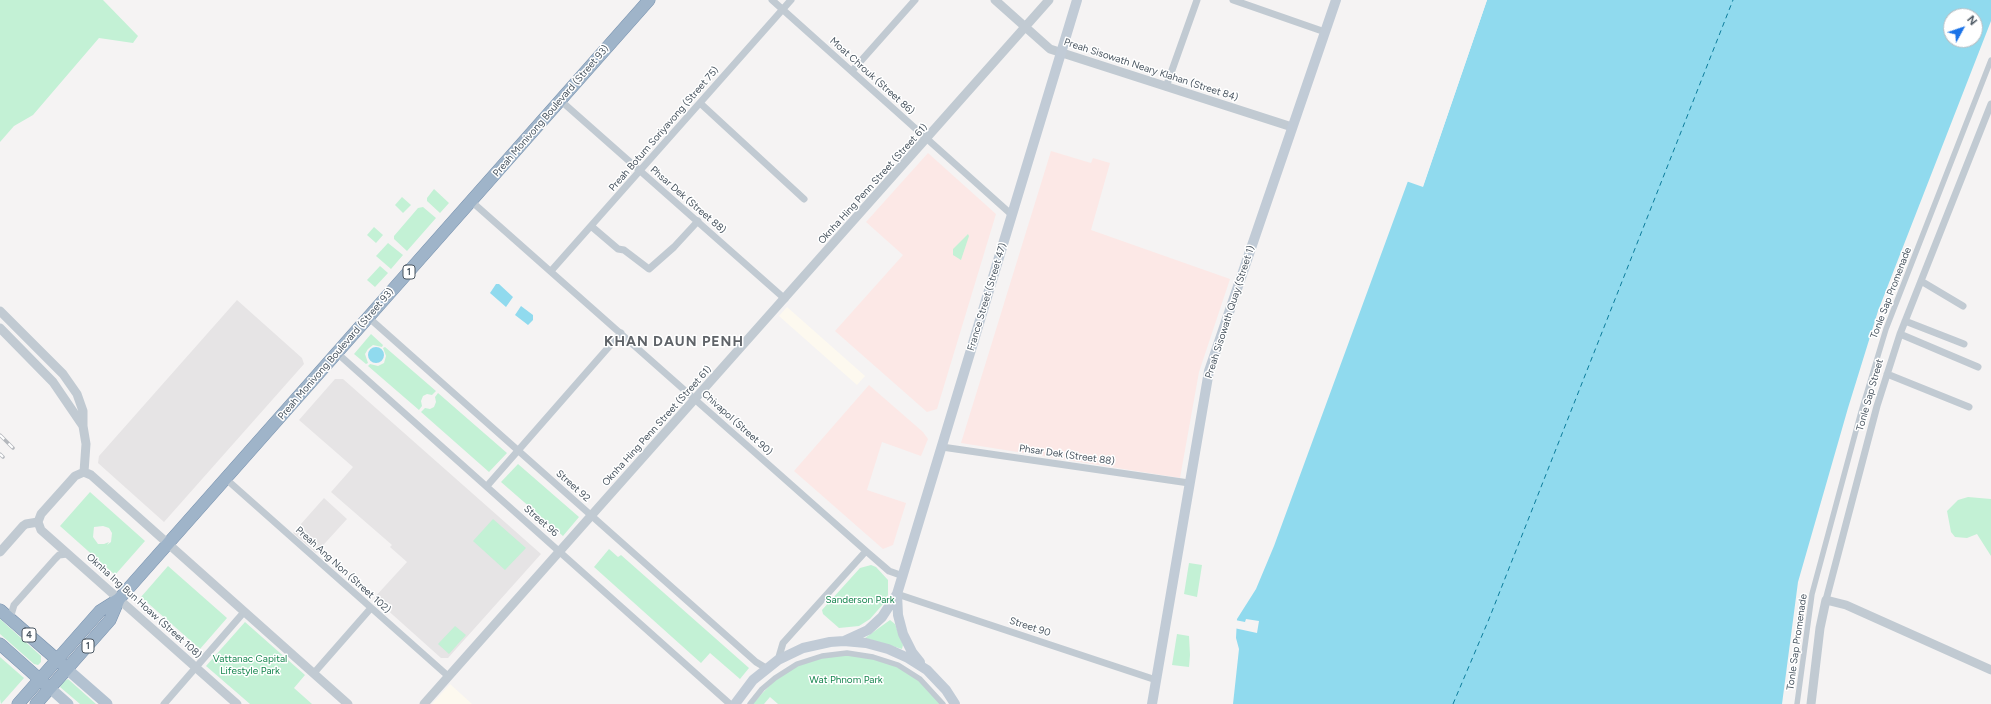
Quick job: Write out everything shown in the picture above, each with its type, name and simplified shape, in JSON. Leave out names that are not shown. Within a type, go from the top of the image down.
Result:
[{"type":"highway","name":"Preah Monivong Boulevard (Street 93)","points":[[18,704],[100,611],[119,599],[649,0]]},
{"type":"highway","name":"Preah Monivong Boulevard (Street 93)","points":[[36,704],[110,620],[119,599]]},
{"type":"highway","name":"4","points":[[0,610],[57,660]]},
{"type":"highway","points":[[0,644],[50,688]]},
{"type":"highway","points":[[57,660],[67,669]]},
{"type":"main road","name":"France Street (Street 47)","points":[[844,641],[868,630],[882,617],[897,594],[1077,0]]},
{"type":"main road","name":"Preah Sisowath Quay (Street 1)","points":[[1152,704],[1209,371],[1336,0]]},
{"type":"main road","name":"France Street (Street 47)","points":[[897,594],[898,615],[903,634],[912,652],[926,670]]},
{"type":"main road","points":[[735,704],[748,686],[766,668],[778,660],[803,648],[830,642],[844,641],[866,643],[888,649],[908,658],[926,670],[946,690],[955,704]]},
{"type":"main road","points":[[67,669],[107,704]]},
{"type":"main road","points":[[50,688],[68,704]]},
{"type":"street","name":"Moat Chrouk (Street 86)","points":[[772,0],[1012,215]]},
{"type":"street","name":"Preah Botum Soriyavong (Street 75)","points":[[551,271],[792,0]]},
{"type":"street","points":[[852,71],[915,0]]},
{"type":"street","name":"Preah Sisowath Neary Klahan (Street 84)","points":[[995,0],[1050,49],[1292,127]]},
{"type":"street","name":"Oknha Hing Penn Street (Street 61)","points":[[424,704],[928,139],[1049,0]]},
{"type":"street","points":[[1166,87],[1197,0]]},
{"type":"street","points":[[1233,0],[1325,32]]},
{"type":"street","name":"Tonle Sap Promenade","points":[[1797,704],[1812,594],[1886,329],[1991,60]]},
{"type":"street","name":"Phsar Dek (Street 88)","points":[[560,100],[785,299]]},
{"type":"street","points":[[700,104],[804,200]]},
{"type":"street","name":"Tonle Sap Street","points":[[1811,704],[1820,628],[1826,600],[1877,406],[1900,334],[1991,104]]},
{"type":"street","name":"Chivapol (Street 90)","points":[[471,200],[866,551],[889,571],[903,576]]},
{"type":"street","points":[[591,226],[618,249],[624,250],[649,268],[674,247],[698,221]]},
{"type":"street","points":[[1921,282],[1963,306]]},
{"type":"street","points":[[0,311],[71,384],[81,403],[86,444],[84,472]]},
{"type":"street","name":"Street 92","points":[[368,317],[756,662],[766,668]]},
{"type":"street","points":[[1905,321],[1964,344]]},
{"type":"street","points":[[0,328],[53,382],[83,426]]},
{"type":"street","points":[[487,486],[621,333]]},
{"type":"street","points":[[1900,334],[1978,367]]},
{"type":"street","name":"Street 96","points":[[337,353],[730,704]]},
{"type":"street","points":[[1887,374],[1969,407]]},
{"type":"street","name":"Phsar Dek (Street 88)","points":[[942,447],[1190,483]]},
{"type":"street","points":[[0,552],[23,526],[38,522],[41,514],[75,476],[84,472],[91,475],[348,704]]},
{"type":"street","name":"Preah Ang Non (Street 102)","points":[[226,479],[448,676]]},
{"type":"street","name":"Oknha Ing Bun Hoaw (Street 108)","points":[[38,522],[41,530],[238,704]]},
{"type":"street","points":[[778,660],[783,643],[866,551]]},
{"type":"street","points":[[13,622],[11,615],[14,605],[58,556],[68,554]]},
{"type":"street","name":"Street 90","points":[[897,594],[1156,680]]},
{"type":"street","points":[[1826,600],[1846,605],[1991,670]]},
{"type":"street","points":[[314,673],[371,608]]},
{"type":"street","points":[[164,704],[244,612]]},
{"type":"street","points":[[750,704],[762,689],[775,678],[797,664],[822,656],[848,653],[873,656],[898,665],[920,679],[943,704]]},
{"type":"shaded area","points":[[1051,151],[1091,163],[1093,158],[1110,163],[1091,230],[1230,279],[1199,372],[1180,478],[961,443]]},
{"type":"shaded area","points":[[928,153],[996,214],[937,409],[927,412],[835,331],[903,255],[866,222]]},
{"type":"shaded area","points":[[237,300],[302,358],[304,364],[164,522],[98,463],[99,456]]},
{"type":"shaded area","points":[[787,307],[865,376],[857,385],[779,316]]},
{"type":"shaded area","points":[[335,379],[343,379],[541,554],[448,658],[441,658],[374,598],[407,562],[390,547],[392,545],[331,492],[353,467],[299,420]]},
{"type":"shaded area","points":[[869,385],[923,432],[928,439],[921,456],[882,442],[867,490],[906,503],[893,545],[883,549],[794,471]]},
{"type":"shaded area","points":[[324,498],[347,519],[316,553],[293,533]]},
{"type":"shaded area","points":[[450,684],[472,704],[432,704]]},
{"type":"green space","points":[[0,0],[103,0],[138,36],[133,43],[99,38],[33,115],[14,126],[0,142]]},
{"type":"green space","points":[[434,189],[449,203],[440,213],[427,201],[427,198]]},
{"type":"green space","points":[[402,197],[411,205],[403,213],[395,205]]},
{"type":"green space","points":[[423,207],[436,218],[407,251],[394,239],[394,236],[418,208]]},
{"type":"green space","points":[[374,227],[383,235],[376,243],[367,235]]},
{"type":"green space","points":[[968,234],[969,236],[961,260],[953,255],[953,249]]},
{"type":"green space","points":[[388,243],[403,255],[391,269],[376,256]]},
{"type":"green space","points":[[380,266],[388,273],[375,287],[367,280]]},
{"type":"green space","points":[[371,334],[383,345],[382,347],[373,345],[368,349],[365,354],[368,363],[366,364],[354,354]]},
{"type":"green space","points":[[385,347],[436,391],[432,395],[427,394],[423,396],[421,401],[422,406],[419,410],[368,366],[370,364],[378,366],[384,363],[386,356],[383,348]]},
{"type":"green space","points":[[438,393],[507,453],[489,472],[421,412],[425,408],[430,409],[434,407],[436,402],[435,397]]},
{"type":"green space","points":[[518,464],[579,517],[563,536],[501,482]]},
{"type":"green space","points":[[90,492],[145,541],[115,575],[60,526]],"holes":[[[103,526],[109,528],[112,533],[111,542],[107,545],[109,542],[98,544],[93,537],[94,527]]]},
{"type":"green space","points":[[1968,497],[1991,499],[1991,556],[1977,534],[1967,538],[1955,537],[1951,532],[1947,511],[1958,500]]},
{"type":"green space","points":[[493,519],[526,548],[505,570],[473,541]]},
{"type":"green space","points":[[609,549],[618,557],[621,555],[749,668],[740,679],[710,653],[701,663],[594,567]]},
{"type":"green space","points":[[1189,563],[1202,565],[1197,597],[1184,594]]},
{"type":"green space","name":"Sanderson Park","points":[[871,565],[876,567],[888,580],[888,595],[884,603],[870,619],[859,626],[839,628],[823,614],[822,610],[860,568]]},
{"type":"green space","points":[[168,566],[227,618],[200,649],[141,597]]},
{"type":"green space","points":[[0,619],[41,656],[41,662],[38,665],[34,664],[0,634]]},
{"type":"green space","points":[[890,620],[895,624],[903,645],[902,649],[865,638]]},
{"type":"green space","name":"Vattanac Capital Lifestyle Park","points":[[245,622],[305,675],[294,688],[312,704],[250,704],[206,666]]},
{"type":"green space","points":[[455,626],[466,635],[449,654],[438,644]]},
{"type":"green space","points":[[1177,634],[1189,636],[1189,667],[1172,665]]},
{"type":"green space","name":"Wat Phnom Park","points":[[848,655],[873,658],[897,667],[919,680],[941,704],[778,704],[770,697],[764,704],[752,704],[776,679],[798,665],[822,657]]},
{"type":"green space","points":[[0,657],[24,678],[1,704],[0,699]]},
{"type":"green space","points":[[68,679],[96,704],[80,704],[60,687],[63,682]]},
{"type":"water","points":[[1487,0],[1991,0],[1991,21],[1983,42],[1983,8],[1943,8],[1943,48],[1980,48],[1878,311],[1848,408],[1798,582],[1782,704],[1233,704],[1239,649],[1236,638],[1237,619],[1256,589],[1274,546],[1408,181],[1423,186]]},
{"type":"water","points":[[496,284],[499,284],[513,297],[506,307],[490,293]]},
{"type":"water","points":[[521,306],[533,315],[533,320],[528,325],[515,315]]},
{"type":"water","points":[[376,347],[383,352],[384,355],[379,362],[376,363],[369,358],[368,355],[373,348]]},
{"type":"pier","points":[[1485,0],[1487,0],[1423,187],[1406,181],[1408,179],[1421,184]]},
{"type":"pier","points":[[1246,619],[1259,621],[1257,633],[1234,628],[1235,620],[1245,622]]},
{"type":"ferry route","points":[[1453,704],[1489,619],[1733,0]]},
{"type":"railway","points":[[0,435],[13,448]]},
{"type":"railway","points":[[0,454],[3,457]]},
{"type":"district","name":"KHAN DAUN PENH","points":[[674,342]]}]
